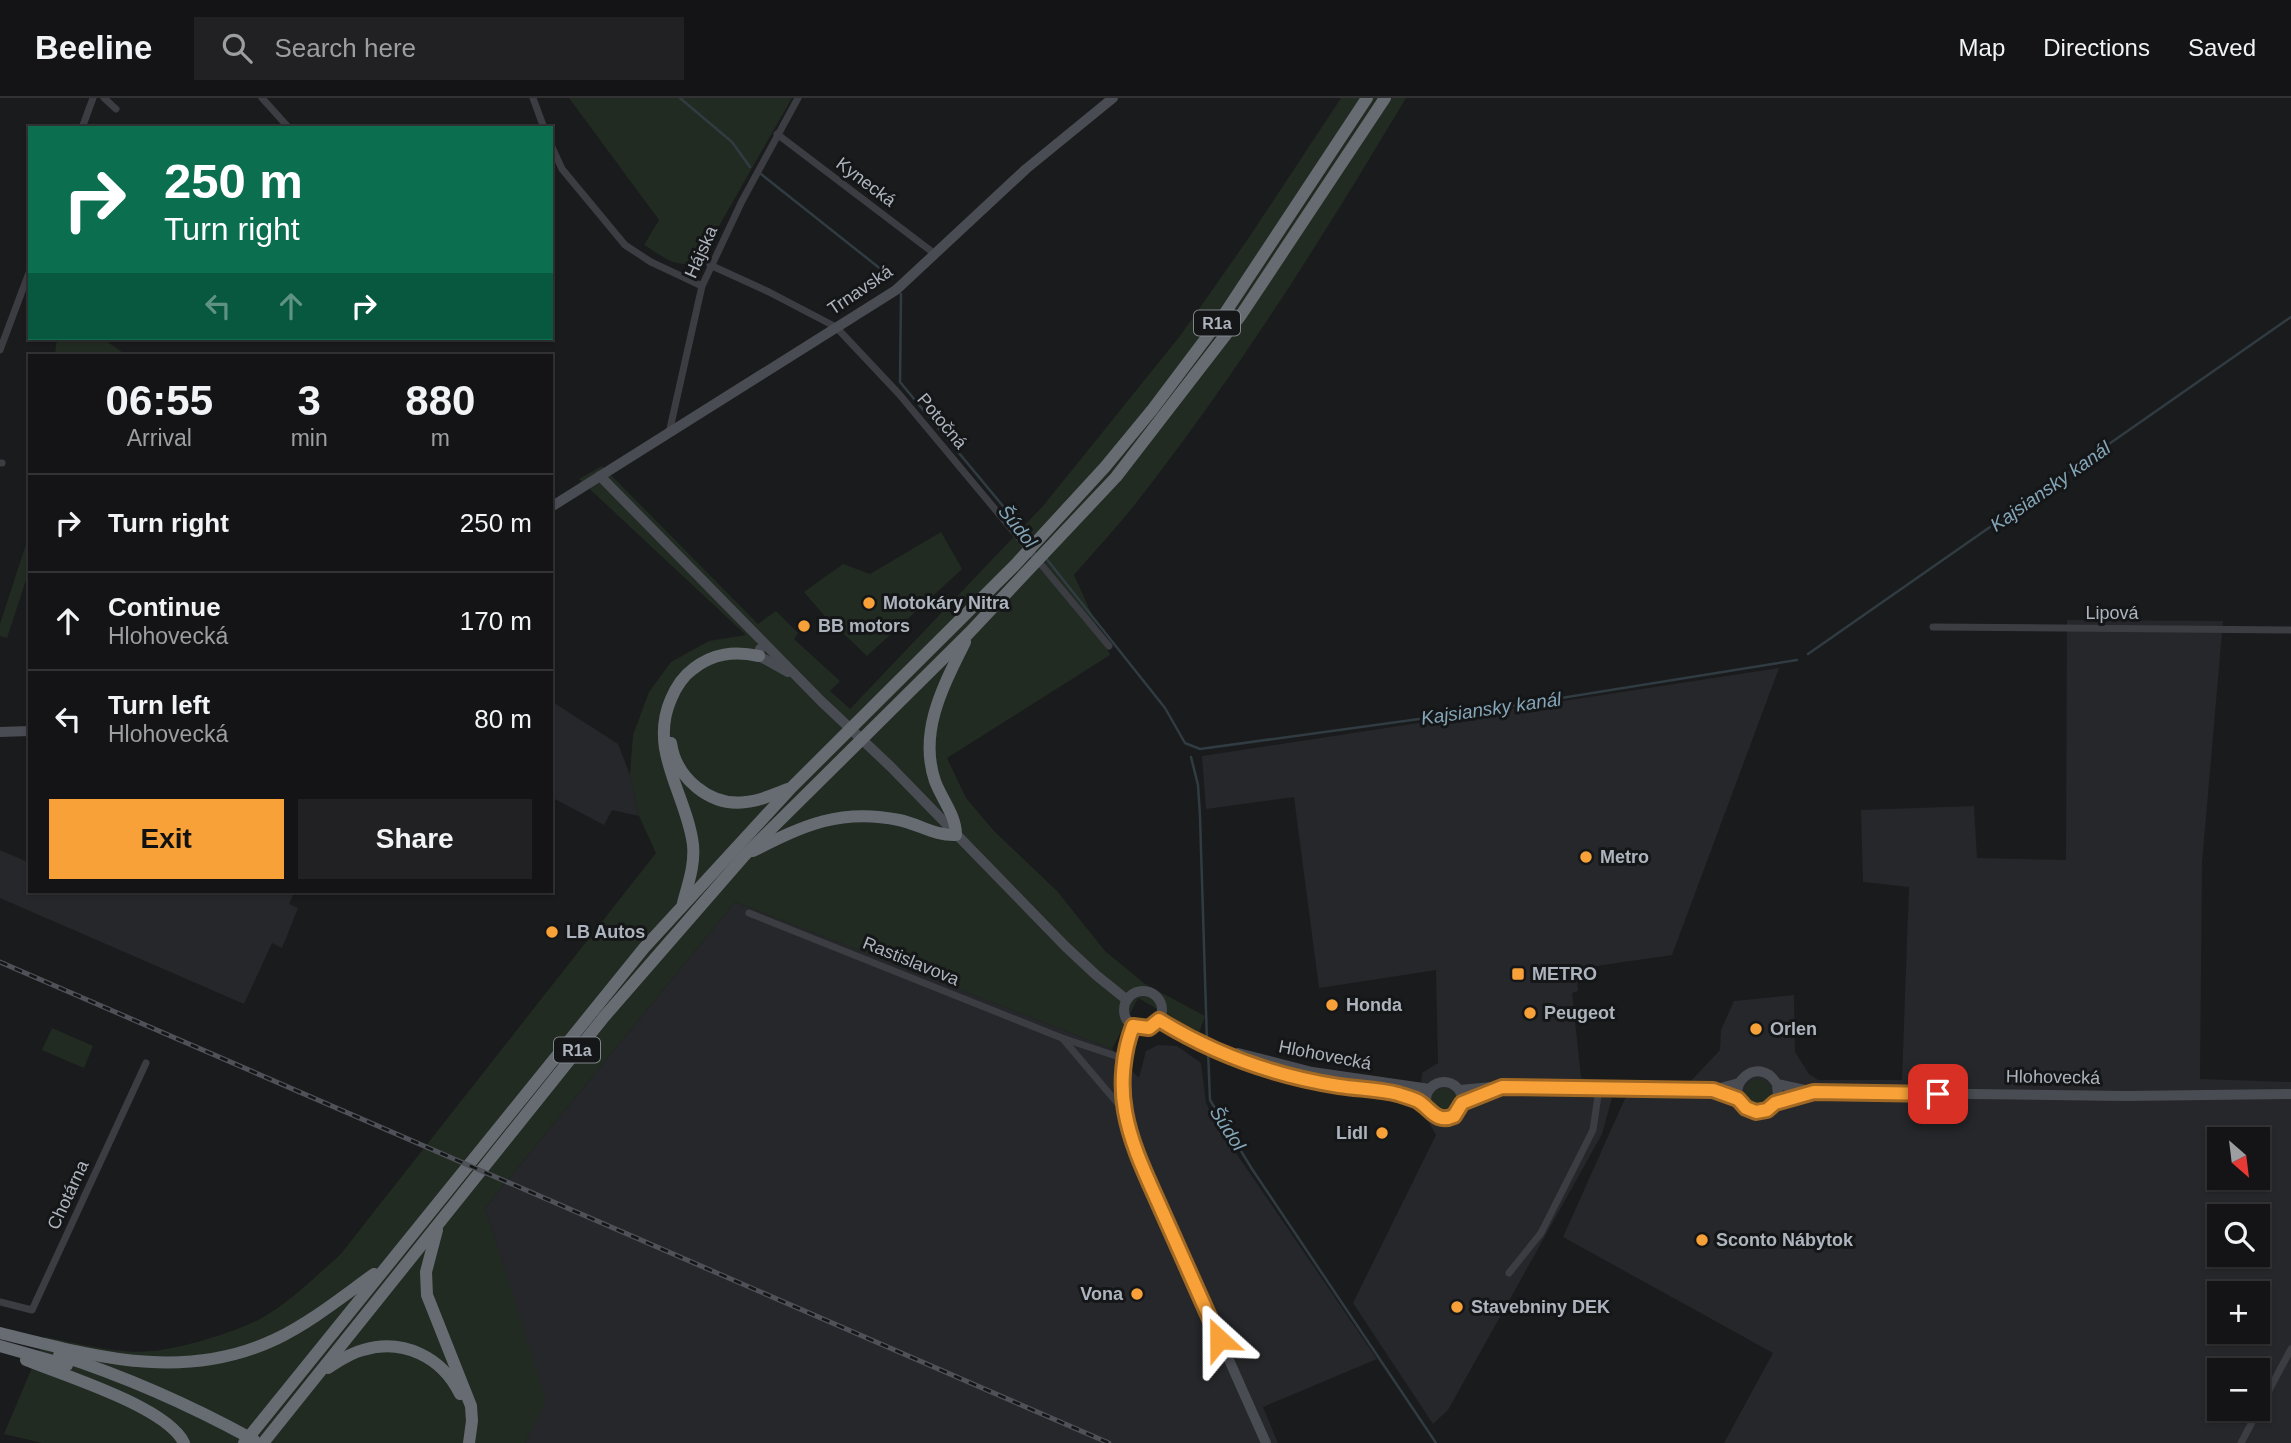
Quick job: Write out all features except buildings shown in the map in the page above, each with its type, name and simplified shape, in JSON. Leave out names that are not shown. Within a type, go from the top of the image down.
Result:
[{"type":"highway","name":"R1a","points":[[262,1443],[604,1017],[744,856],[969,633],[1046,532],[1105,467],[1194,356],[1367,98]]},
{"type":"highway","name":"R1a","points":[[245,1443],[594,1007],[681,907],[792,788],[1020,569],[1054,544],[1116,477],[1249,304],[1385,98]]},
{"type":"highway","points":[[744,856],[798,829],[844,816],[884,817],[942,836],[956,835],[956,822],[939,790],[932,771],[929,749],[939,698],[969,633]]},
{"type":"highway","points":[[681,907],[692,868],[693,844],[665,754],[663,727],[669,704],[680,682],[689,672],[711,658],[741,653],[759,656]]},
{"type":"highway","points":[[759,656],[714,663],[702,669],[685,685],[674,707],[671,721],[673,754],[688,779],[718,800],[743,803],[792,788]]},
{"type":"highway","points":[[442,1219],[426,1272],[427,1294],[435,1319],[466,1388],[472,1421],[469,1443]]},
{"type":"highway","points":[[0,1335],[120,1360],[152,1363],[198,1361],[241,1352],[277,1338],[310,1319],[388,1264]]},
{"type":"highway","points":[[0,1335],[113,1373],[262,1443]]},
{"type":"highway","points":[[319,1373],[363,1350],[393,1346],[424,1354],[439,1364],[459,1392],[466,1421],[463,1443]]},
{"type":"highway","points":[[0,1348],[131,1402],[158,1416],[184,1443]]},
{"type":"highway","points":[[0,1348],[64,1364],[109,1380],[160,1401],[245,1443]]},
{"type":"main road","name":"Trnavská","points":[[553,506],[896,290],[1026,169],[1113,98]]},
{"type":"main road","points":[[600,476],[804,684],[891,767],[1065,946],[1127,1000]]},
{"type":"main road","points":[[762,640],[759,656],[804,684]]},
{"type":"main road","points":[[0,732],[28,731]]},
{"type":"main road","points":[[1111,988],[1129,1039]]},
{"type":"main road","points":[[1138,993],[1152,994],[1161,1006],[1159,1020],[1149,1028],[1133,1026],[1125,1015],[1127,1000],[1138,993]]},
{"type":"main road","points":[[1159,1020],[1215,1049]]},
{"type":"main road","points":[[1133,1026],[1125,1059],[1125,1112],[1148,1178],[1266,1443]]},
{"type":"main road","name":"Hlohovecká","points":[[1215,1049],[1254,1066],[1340,1086],[1394,1093],[1415,1099],[1427,1107]]},
{"type":"main road","name":"Hlohovecká","points":[[1215,1049],[1312,1072],[1430,1089]]},
{"type":"main road","name":"Hlohovecká","points":[[1460,1090],[1502,1087],[1713,1090],[1739,1083],[1746,1075],[1760,1071],[1770,1074],[1777,1084],[1814,1092],[2125,1096],[2291,1094]]},
{"type":"main road","points":[[1446,1082],[1460,1090],[1462,1103],[1458,1113],[1449,1118],[1434,1116],[1427,1107],[1426,1098],[1430,1089],[1440,1083],[1446,1082]]},
{"type":"main road","points":[[1738,1099],[1739,1083]]},
{"type":"main road","points":[[1775,1103],[1778,1095],[1777,1084]]},
{"type":"main road","name":"Hlohovecká","points":[[1462,1103],[1502,1087]]},
{"type":"main road","name":"Hlohovecká","points":[[1713,1090],[1738,1099],[1746,1108],[1756,1112],[1767,1110],[1775,1103],[1814,1092]]},
{"type":"street","points":[[83,126],[93,98]]},
{"type":"street","points":[[104,98],[116,109]]},
{"type":"street","points":[[262,98],[287,126]]},
{"type":"street","points":[[533,98],[543,126]]},
{"type":"street","name":"Hájska","points":[[669,433],[702,286],[710,265],[798,98]]},
{"type":"street","name":"Kynecká","points":[[777,134],[935,254]]},
{"type":"street","points":[[553,149],[562,169],[625,245],[651,262],[702,286]]},
{"type":"street","name":"Potočná","points":[[710,265],[836,327],[899,394],[1110,646]]},
{"type":"street","points":[[0,350],[28,275]]},
{"type":"street","name":"Lipová","points":[[1933,627],[2291,630]]},
{"type":"street","name":"Rastislavova","points":[[748,913],[1062,1038],[1125,1059]]},
{"type":"street","name":"Rastislavova","points":[[1062,1038],[1125,1112]]},
{"type":"street","name":"Chotárna","points":[[0,1302],[32,1310],[146,1063]]},
{"type":"street","points":[[1509,1273],[1541,1233],[1593,1130],[1599,1089]]},
{"type":"street","points":[[2241,1443],[2291,1349]]},
{"type":"shaded area","points":[[569,98],[792,98],[703,254],[696,260],[681,264],[644,245],[659,220]]},
{"type":"shaded area","points":[[1341,98],[1406,98],[1313,250],[1213,399],[1135,504],[1074,575],[1110,655],[947,758],[966,798],[994,831],[1057,891],[1105,951],[1145,984],[1205,1016],[1199,1033],[1138,998],[1112,1049],[735,902],[485,1208],[546,1400],[525,1443],[42,1443],[4,1434],[45,1337],[99,1348],[140,1352],[178,1347],[260,1319],[312,1281],[340,1255],[656,853],[639,816],[630,775],[633,735],[649,692],[671,662],[709,641],[746,635],[579,479],[602,466],[758,624],[776,611],[798,633],[794,639],[840,681],[830,691],[850,709],[1043,506],[1180,336]]},
{"type":"shaded area","points":[[57,340],[105,340],[125,354],[55,354]]},
{"type":"shaded area","name":"Motokáry Nitra","points":[[941,532],[962,569],[867,656],[804,592],[843,564],[870,574]]},
{"type":"shaded area","points":[[28,538],[28,574],[7,638],[0,636],[0,624]]},
{"type":"shaded area","points":[[2067,620],[2223,621],[2202,863],[2200,1079],[2291,1082],[2291,1443],[1724,1443],[1773,1353],[1563,1237],[1632,1083],[1690,1082],[1720,1050],[1721,1030],[1734,1001],[1794,995],[1795,1052],[1809,1074],[1818,1080],[1902,1080],[1909,887],[1863,882],[1861,810],[1974,806],[1977,858],[2066,860]]},
{"type":"shaded area","points":[[1779,668],[1672,955],[1576,969],[1578,991],[1572,993],[1581,1077],[1612,1098],[1602,1134],[1448,1410],[1433,1424],[1353,1303],[1436,1135],[1419,1106],[1422,1073],[1438,1063],[1436,970],[1319,988],[1294,797],[1206,809],[1202,756]]},
{"type":"shaded area","points":[[553,702],[618,744],[630,775],[639,816],[612,810],[604,825],[553,798]]},
{"type":"shaded area","points":[[0,850],[28,862],[28,893],[294,893],[289,904],[298,908],[282,948],[272,943],[244,1004],[0,898]]},
{"type":"shaded area","points":[[735,902],[1112,1049],[1139,1078],[1146,1051],[1158,1045],[1177,1046],[1201,1063],[1206,1103],[1221,1131],[1377,1359],[1263,1407],[1278,1443],[525,1443],[545,1400],[485,1208]]},
{"type":"shaded area","points":[[52,1028],[93,1046],[84,1068],[42,1050]]},
{"type":"shaded area","points":[[1758,1079],[1767,1083],[1771,1092],[1767,1101],[1758,1105],[1749,1101],[1745,1092],[1749,1083]]},
{"type":"shaded area","points":[[1444,1088],[1452,1092],[1456,1100],[1452,1108],[1444,1112],[1436,1108],[1432,1100],[1436,1092]]},
{"type":"waterway","name":"Šúdol","points":[[680,98],[732,142],[750,167]]},
{"type":"waterway","name":"Šúdol","points":[[761,174],[892,278]]},
{"type":"waterway","name":"Šúdol","points":[[901,294],[900,382],[1032,541]]},
{"type":"waterway","name":"Kajsiansky kanál","points":[[1808,654],[2291,317]]},
{"type":"waterway","name":"Kajsiansky kanál","points":[[1045,557],[1165,708],[1185,743],[1200,749],[1499,708],[1797,660]]},
{"type":"waterway","name":"Šúdol","points":[[1191,757],[1198,785],[1200,816],[1207,1043]]},
{"type":"waterway","name":"Šúdol","points":[[1208,1050],[1210,1100],[1252,1169],[1436,1443]]},
{"type":"railway","points":[[0,962],[1109,1443]]},
{"type":"place","name":"Motokáry Nitra","points":[[869,603]]},
{"type":"place","name":"BB motors","points":[[804,626]]},
{"type":"place","name":"Metro","points":[[1586,857]]},
{"type":"place","name":"LB Autos","points":[[552,932]]},
{"type":"place","name":"METRO","points":[[1518,974]]},
{"type":"place","name":"Honda","points":[[1332,1005]]},
{"type":"place","name":"Peugeot","points":[[1530,1013]]},
{"type":"place","name":"Orlen","points":[[1756,1029]]},
{"type":"place","name":"Lidl","points":[[1382,1133]]},
{"type":"place","name":"Sconto Nábytok","points":[[1702,1240]]},
{"type":"place","name":"Vona","points":[[1137,1294]]},
{"type":"place","name":"Stavebniny DEK","points":[[1457,1307]]},
{"type":"route","points":[[1219,1339],[1148,1178],[1125,1112],[1125,1059],[1133,1026],[1149,1028],[1159,1020],[1254,1066],[1301,1079],[1394,1093],[1415,1099],[1434,1116],[1444,1119],[1458,1113],[1462,1103],[1502,1087],[1713,1090],[1738,1099],[1746,1108],[1756,1112],[1767,1110],[1775,1103],[1814,1092],[1938,1094]]}]
